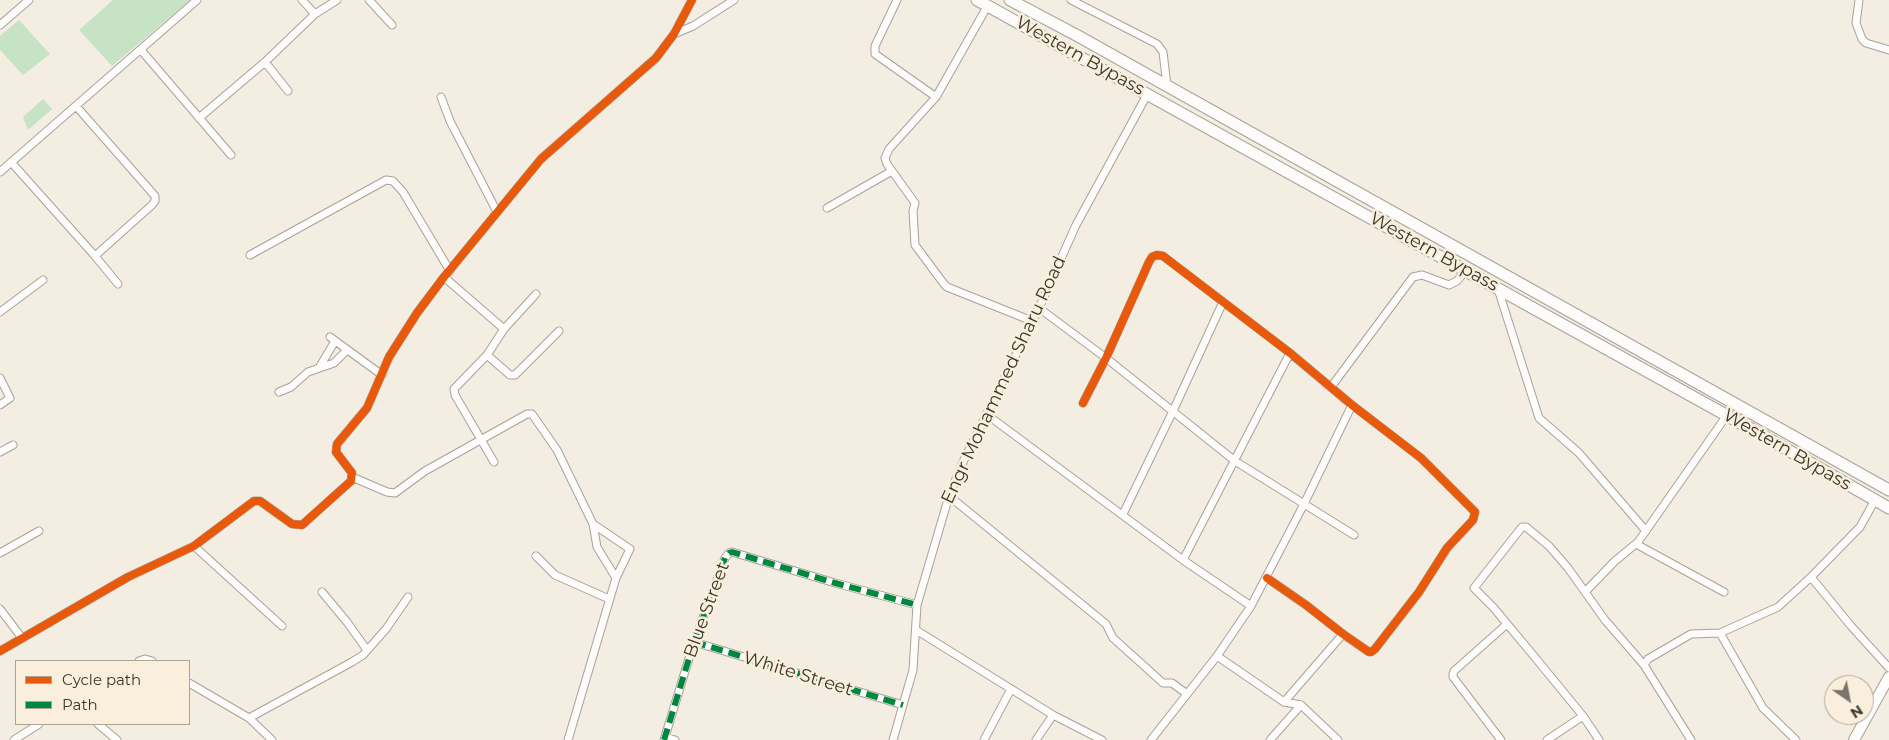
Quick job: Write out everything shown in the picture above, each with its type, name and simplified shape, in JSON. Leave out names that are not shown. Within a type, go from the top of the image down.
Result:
[{"type":"main road","name":"Western Bypass","points":[[1010,0],[1889,490]]},
{"type":"main road","name":"Western Bypass","points":[[983,3],[1727,415],[1889,508]]},
{"type":"street","points":[[0,25],[29,0]]},
{"type":"street","points":[[0,172],[197,0]]},
{"type":"street","points":[[302,0],[315,14]]},
{"type":"street","points":[[199,118],[265,62],[315,14],[336,0]]},
{"type":"street","points":[[369,0],[392,25]]},
{"type":"street","points":[[616,578],[597,547],[593,524],[557,450],[532,414],[527,414],[482,441],[425,471],[395,493],[387,492],[352,477],[352,474],[336,452],[336,448],[337,444],[367,408],[389,357],[416,313],[444,277],[541,159],[654,61],[674,34],[692,0]]},
{"type":"street","points":[[674,34],[693,26],[726,2],[734,0]]},
{"type":"street","points":[[897,0],[874,46],[875,54],[936,97]]},
{"type":"street","points":[[1071,0],[1157,44],[1163,52],[1167,86]]},
{"type":"street","points":[[1859,0],[1856,23],[1862,39],[1866,43],[1889,50]]},
{"type":"street","points":[[983,3],[936,97],[889,149],[885,158],[887,164],[915,203],[913,211],[915,245],[944,284],[947,287],[1032,321]]},
{"type":"street","points":[[141,50],[231,155]]},
{"type":"street","points":[[265,62],[288,91]]},
{"type":"street","name":"Engr Mohammed Sharu Road","points":[[893,740],[913,670],[917,605],[949,496],[963,462],[1039,308],[1076,225],[1148,94]]},
{"type":"street","points":[[441,97],[450,121],[497,212]]},
{"type":"street","points":[[76,106],[155,196],[155,201],[152,205],[95,256]]},
{"type":"street","points":[[11,162],[118,284]]},
{"type":"street","points":[[827,208],[892,171]]},
{"type":"street","points":[[250,255],[386,180],[393,182],[403,192],[450,271]]},
{"type":"street","points":[[1083,403],[1106,358],[1152,257],[1157,255],[1163,256],[1290,353],[1352,405],[1421,458],[1473,508],[1475,516],[1473,520],[1447,548],[1419,592],[1375,649],[1369,652],[1266,578]]},
{"type":"street","points":[[1331,387],[1413,276],[1422,276],[1449,285],[1457,281],[1466,270]]},
{"type":"street","points":[[444,277],[504,329]]},
{"type":"street","points":[[0,312],[43,280]]},
{"type":"street","points":[[1497,288],[1539,418],[1579,453],[1646,531]]},
{"type":"street","points":[[494,462],[454,392],[457,386],[487,355],[504,329],[536,294]]},
{"type":"street","points":[[1123,514],[1223,302]]},
{"type":"street","points":[[1039,308],[1106,358],[1236,461],[1354,535]]},
{"type":"street","points":[[487,355],[510,375],[515,375],[559,331]]},
{"type":"street","points":[[320,368],[332,339],[382,375]]},
{"type":"street","points":[[279,392],[292,387],[308,372],[334,363],[347,350]]},
{"type":"street","points":[[1183,560],[1236,461],[1290,353]]},
{"type":"street","points":[[0,378],[10,398],[0,405]]},
{"type":"street","points":[[1162,740],[1153,737],[1217,656],[1251,606],[1304,504],[1352,405]]},
{"type":"street","points":[[986,414],[1183,560],[1251,606]]},
{"type":"street","points":[[1586,591],[1636,544],[1727,415]]},
{"type":"street","points":[[0,452],[14,445]]},
{"type":"street","points":[[0,651],[128,577],[194,546],[254,501],[260,501],[292,524],[302,524],[344,487],[352,477]]},
{"type":"street","points":[[949,496],[1106,624],[1113,638],[1163,683],[1172,683],[1187,694]]},
{"type":"street","points":[[1644,665],[1648,659],[1691,634],[1720,633],[1775,609],[1811,577],[1863,523],[1875,500]]},
{"type":"street","points":[[568,740],[616,578],[630,549],[593,524]]},
{"type":"street","points":[[1599,740],[1583,716],[1508,624],[1474,588],[1522,527],[1526,527],[1549,546],[1586,591],[1605,620],[1644,665],[1691,740]]},
{"type":"street","points":[[0,553],[39,531]]},
{"type":"street","points":[[1636,544],[1724,592]]},
{"type":"street","points":[[194,546],[282,626]]},
{"type":"street","name":"Blue Street","points":[[664,738],[694,642],[725,558],[732,552],[917,605]]},
{"type":"street","points":[[536,556],[555,575],[609,600]]},
{"type":"street","points":[[1811,577],[1851,626],[1889,668]]},
{"type":"street","points":[[322,592],[367,650]]},
{"type":"street","points":[[250,718],[352,662],[367,650],[386,629],[408,597]]},
{"type":"street","points":[[0,609],[22,638]]},
{"type":"street","points":[[1501,740],[1453,674],[1454,671],[1508,624]]},
{"type":"street","points":[[916,630],[1053,715],[1102,740]]},
{"type":"street","points":[[1720,633],[1759,702],[1768,714],[1796,740]]},
{"type":"street","points":[[1284,702],[1343,634]]},
{"type":"street","name":"White Street","points":[[694,642],[903,706]]},
{"type":"street","points":[[1217,656],[1284,702],[1301,705],[1338,740]]},
{"type":"street","points":[[1854,740],[1889,677]]},
{"type":"street","points":[[190,684],[250,718],[272,740]]},
{"type":"street","points":[[984,740],[1010,689]]},
{"type":"street","points":[[1270,740],[1301,705]]},
{"type":"street","points":[[1036,740],[1053,715]]},
{"type":"street","points":[[1547,740],[1583,716]]},
{"type":"street","points":[[14,740],[37,725]]},
{"type":"street","points":[[99,725],[117,740]]},
{"type":"street","points":[[664,738],[675,740]]},
{"type":"green space","points":[[113,0],[190,0],[112,66],[79,30]]},
{"type":"green space","points":[[19,20],[50,54],[23,75],[0,50],[0,36]]},
{"type":"green space","points":[[43,99],[52,109],[28,130],[23,117]]},
{"type":"marked path","points":[[664,740],[694,642],[725,558],[729,553],[732,552],[917,605]]},
{"type":"marked path","points":[[694,642],[903,705]]},
{"type":"cycle path","points":[[0,651],[128,577],[194,546],[254,501],[260,501],[292,524],[302,525],[351,481],[352,473],[336,452],[337,444],[367,408],[389,357],[417,313],[444,277],[541,159],[656,58],[674,34],[692,0]]},
{"type":"cycle path","points":[[1083,403],[1106,358],[1149,262],[1152,257],[1157,255],[1163,256],[1290,353],[1352,405],[1421,458],[1475,512],[1473,520],[1447,548],[1419,592],[1371,652],[1343,634],[1267,578]]}]
